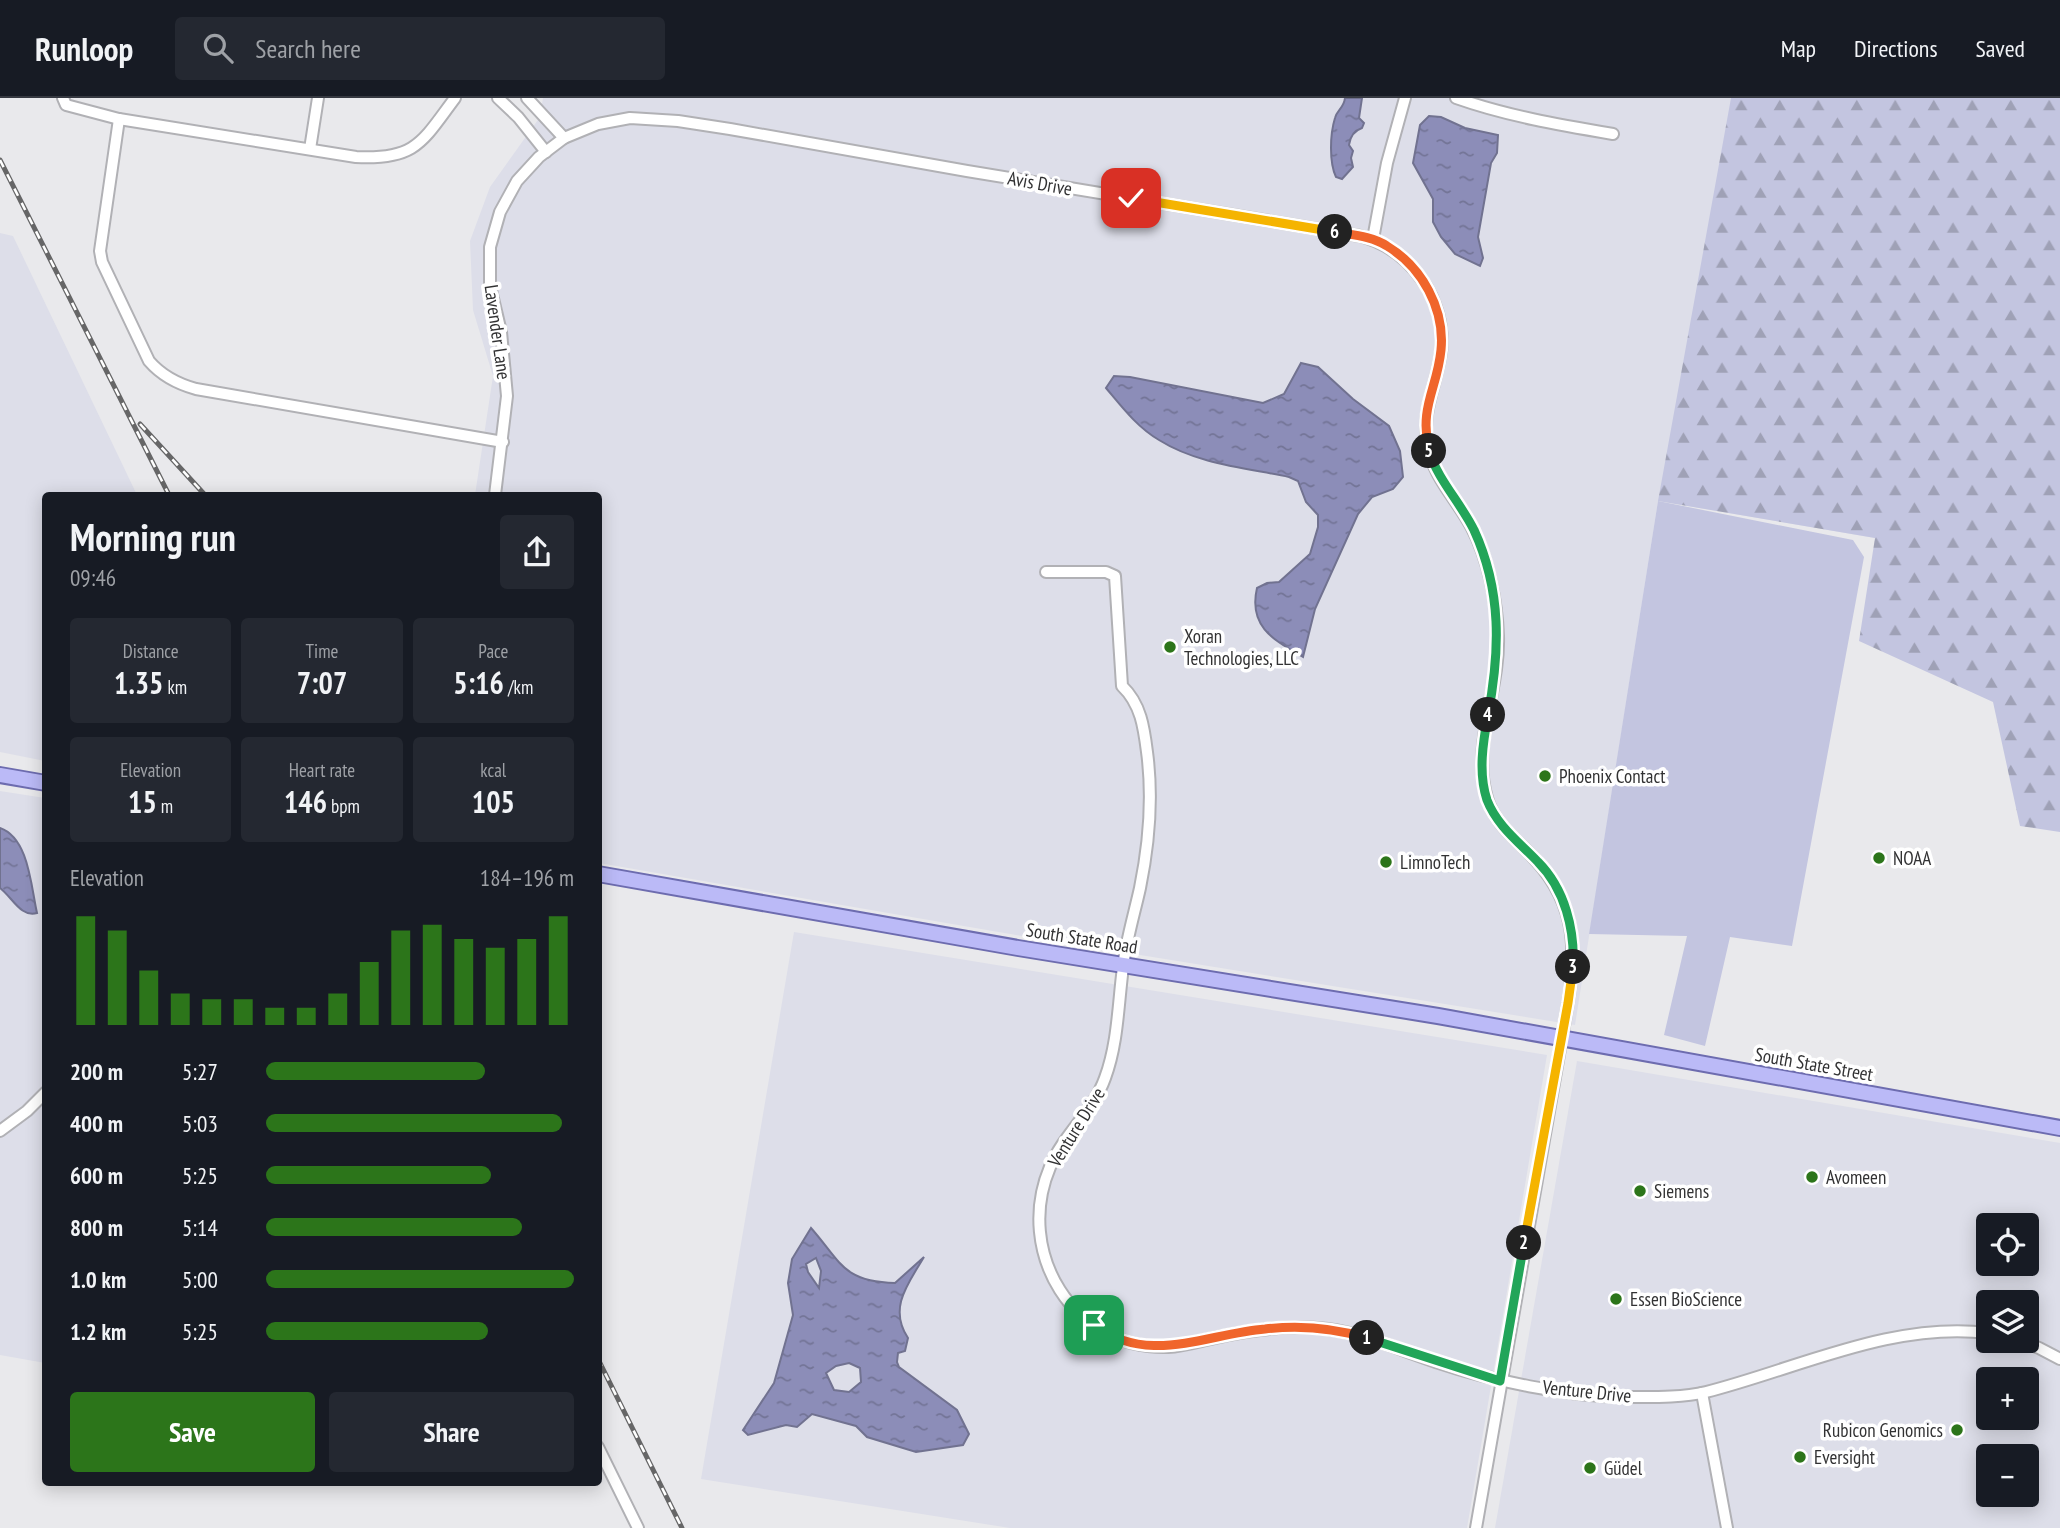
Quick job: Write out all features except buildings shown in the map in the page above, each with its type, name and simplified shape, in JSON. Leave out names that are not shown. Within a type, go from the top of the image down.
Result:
[{"type":"main road","points":[[0,775],[42,782]]},
{"type":"main road","name":"South State Road","points":[[602,875],[1018,948],[1561,1038]]},
{"type":"main road","name":"South State Street","points":[[1561,1038],[2060,1128]]},
{"type":"street","points":[[63,98],[66,105],[119,119],[356,157],[379,158],[409,151],[422,140],[455,98]]},
{"type":"street","points":[[310,149],[318,98]]},
{"type":"street","points":[[498,98],[518,117],[546,152]]},
{"type":"street","points":[[527,98],[564,138]]},
{"type":"street","points":[[1373,239],[1387,163],[1405,98]]},
{"type":"street","points":[[1456,98],[1531,120],[1613,134]]},
{"type":"street","name":"Lavender Lane","points":[[495,492],[507,396],[501,332],[490,286],[490,247],[500,212],[517,181],[564,138],[598,124],[630,118],[678,121],[713,127]]},
{"type":"street","points":[[119,119],[99,242],[100,251],[102,262],[131,324],[149,361],[156,369],[169,378],[196,389],[503,442]]},
{"type":"street","name":"Avis Drive","points":[[713,127],[1373,239],[1387,246],[1413,268],[1429,289],[1437,312],[1441,352],[1426,414],[1427,444],[1437,473],[1473,530],[1485,564],[1498,634],[1482,769],[1487,800],[1507,831],[1541,865],[1563,900],[1574,945],[1572,978],[1476,1528]]},
{"type":"street","name":"Venture Drive","points":[[1046,572],[1106,572],[1115,576],[1122,686],[1140,711],[1149,767],[1150,801],[1143,870],[1123,964],[1115,1049],[1104,1082],[1092,1106],[1051,1164],[1042,1191],[1037,1225],[1043,1258],[1056,1286],[1080,1315],[1106,1334],[1144,1346],[1172,1347],[1266,1328],[1325,1329],[1353,1334],[1500,1381],[1624,1397],[1702,1393],[1890,1339],[1965,1330],[1976,1331]]},
{"type":"street","points":[[0,1131],[42,1096]]},
{"type":"street","points":[[2039,1348],[2060,1359]]},
{"type":"street","points":[[1702,1393],[1727,1528]]},
{"type":"street","points":[[602,1455],[638,1528]]},
{"type":"shaded area","points":[[543,98],[2060,98],[1875,538],[1658,501],[1575,1025],[1016,935],[602,864],[602,492],[475,492],[493,376],[473,310],[470,241],[490,187],[540,117]]},
{"type":"shaded area","points":[[0,233],[13,236],[136,492],[42,492],[42,760],[0,752]]},
{"type":"shaded area","points":[[0,791],[42,798],[42,1362],[0,1355]]},
{"type":"shaded area","points":[[794,932],[1547,1055],[1467,1528],[1010,1528],[701,1479]]},
{"type":"shaded area","points":[[1577,1061],[2060,1143],[2060,1528],[1495,1528]]},
{"type":"green space","points":[[1731,98],[2060,98],[2060,832],[2020,826],[1993,702],[1859,641],[1875,538],[1658,501]]},
{"type":"green space","points":[[1658,501],[1853,540],[1864,557],[1792,946],[1730,937],[1705,1046],[1664,1035],[1687,936],[1589,934]]},
{"type":"water","points":[[1345,98],[1362,98],[1359,118],[1364,123],[1350,139],[1353,167],[1342,179],[1336,177],[1334,171],[1331,140],[1335,118]]},
{"type":"water","points":[[1429,116],[1441,117],[1465,128],[1498,135],[1497,153],[1491,163],[1478,237],[1483,258],[1480,266],[1455,254],[1433,222],[1433,199],[1413,163],[1420,125]]},
{"type":"water","points":[[1301,363],[1318,367],[1353,399],[1389,426],[1400,451],[1403,477],[1393,489],[1372,497],[1358,514],[1315,609],[1303,657],[1282,645],[1266,631],[1256,613],[1255,601],[1257,588],[1267,583],[1279,582],[1310,554],[1318,527],[1318,515],[1306,502],[1298,481],[1205,460],[1174,448],[1144,429],[1106,388],[1114,376],[1130,377],[1263,403],[1284,394]]},
{"type":"water","points":[[0,828],[10,833],[23,852],[37,913],[21,910],[0,888]]},
{"type":"water","points":[[811,1228],[845,1268],[864,1279],[895,1283],[924,1257],[902,1296],[900,1316],[908,1338],[905,1351],[898,1353],[897,1362],[899,1367],[957,1410],[969,1434],[963,1445],[916,1452],[867,1437],[856,1426],[812,1414],[797,1427],[786,1425],[748,1435],[743,1430],[774,1383],[793,1315],[788,1283],[792,1259]],"holes":[[[816,1258],[821,1271],[819,1288],[806,1264]],[[849,1363],[860,1368],[861,1382],[849,1392],[834,1390],[826,1373],[836,1366]]]},
{"type":"railway","points":[[0,160],[167,492]]},
{"type":"railway","points":[[140,424],[202,492]]},
{"type":"railway","points":[[602,1367],[682,1528]]},
{"type":"place","name":"Xoran Technologies, LLC","points":[[1170,647]]},
{"type":"place","name":"Phoenix Contact","points":[[1545,776]]},
{"type":"place","name":"NOAA","points":[[1879,858]]},
{"type":"place","name":"LimnoTech","points":[[1386,862]]},
{"type":"place","name":"Avomeen","points":[[1812,1177]]},
{"type":"place","name":"Siemens","points":[[1640,1191]]},
{"type":"place","name":"Essen BioScience","points":[[1616,1299]]},
{"type":"place","name":"Rubicon Genomics","points":[[1957,1430]]},
{"type":"place","name":"Eversight","points":[[1800,1457]]},
{"type":"place","name":"Güdel","points":[[1590,1468]]},
{"type":"route","points":[[1094,1325],[1106,1334],[1144,1346],[1172,1347],[1266,1328],[1325,1329],[1353,1334],[1500,1381],[1568,1003],[1574,945],[1563,900],[1553,881],[1507,831],[1487,800],[1482,769],[1498,634],[1485,564],[1473,530],[1437,473],[1427,444],[1425,428],[1428,399],[1441,352],[1437,312],[1429,289],[1399,255],[1373,239],[1131,198]]}]
